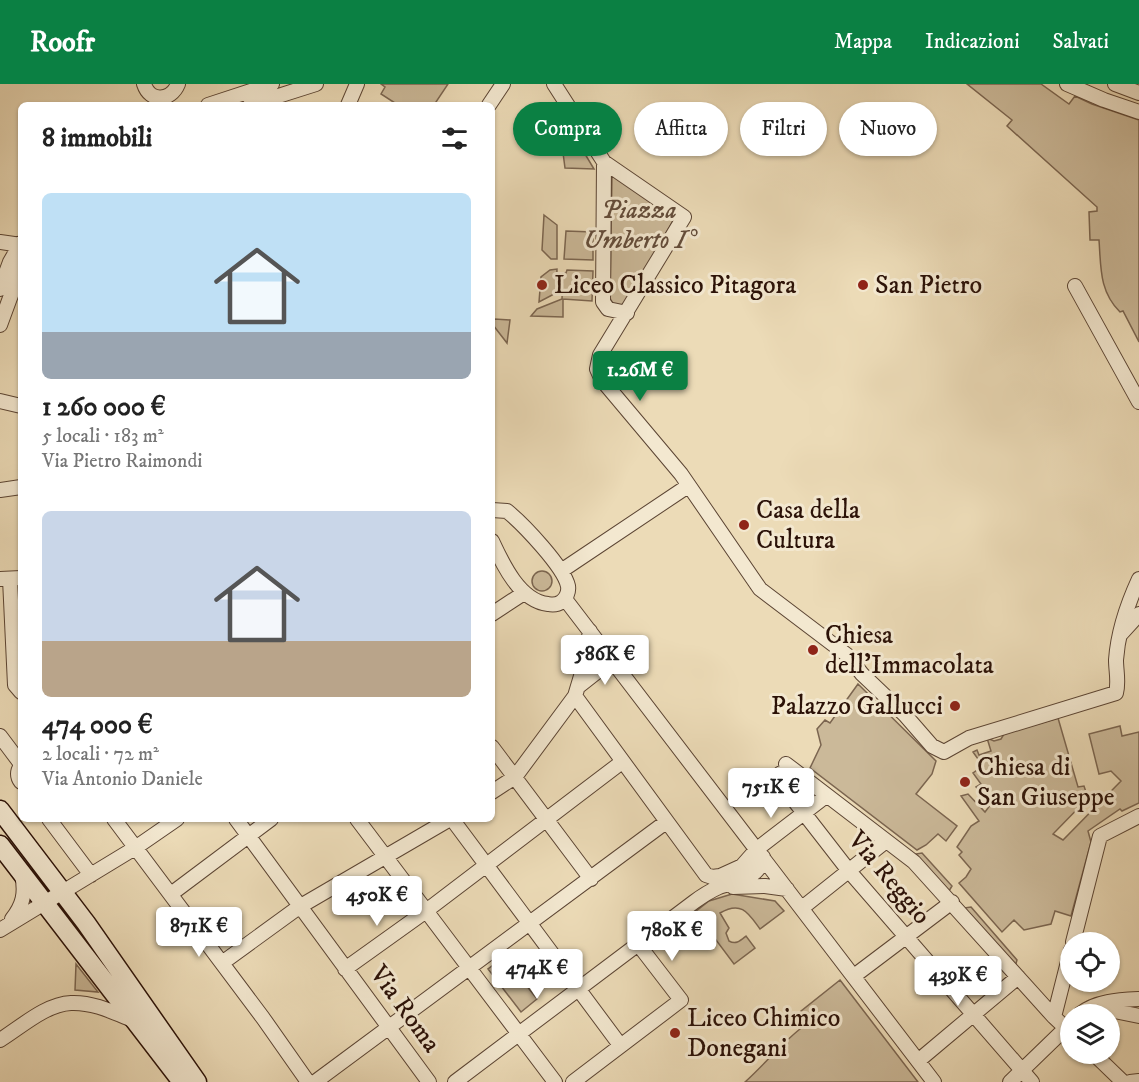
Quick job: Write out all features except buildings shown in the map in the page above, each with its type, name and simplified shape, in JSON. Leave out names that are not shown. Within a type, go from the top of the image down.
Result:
[{"type":"street","points":[[144,84],[146,90],[153,96],[167,101],[178,85],[192,84]]},
{"type":"street","points":[[217,102],[272,84]]},
{"type":"street","points":[[259,102],[316,84]]},
{"type":"street","points":[[349,102],[357,84]]},
{"type":"street","points":[[554,84],[604,162],[684,217],[600,355],[597,369],[602,380],[674,467],[760,589],[847,655],[862,674],[905,715],[932,747],[944,752],[969,738],[1116,693],[1119,637],[1125,609],[1139,579]]},
{"type":"street","points":[[1067,84],[1139,112]]},
{"type":"street","points":[[1115,84],[1139,93]]},
{"type":"street","points":[[491,102],[501,85]]},
{"type":"street","points":[[604,162],[603,302],[608,309],[627,313]]},
{"type":"street","points":[[0,242],[18,244]]},
{"type":"street","points":[[0,289],[18,248]]},
{"type":"street","points":[[0,325],[18,276]]},
{"type":"street","points":[[1074,286],[1139,402]]},
{"type":"street","points":[[0,401],[18,405]]},
{"type":"street","points":[[561,571],[688,486]]},
{"type":"street","points":[[0,490],[18,487]]},
{"type":"street","points":[[495,510],[507,511],[520,522],[561,571],[568,585],[565,599],[559,604],[540,603],[524,593],[495,556]]},
{"type":"street","points":[[10,579],[11,632],[15,685],[18,688]]},
{"type":"street","points":[[495,612],[524,593]]},
{"type":"street","points":[[565,599],[934,1082]]},
{"type":"street","points":[[1119,637],[1139,614]]},
{"type":"street","points":[[590,631],[589,646],[577,691],[622,762],[706,875],[720,876],[742,866],[760,853],[804,813],[830,799],[914,862],[1060,1021]]},
{"type":"street","points":[[495,790],[515,777],[577,691],[612,660]]},
{"type":"street","points":[[0,736],[18,761]]},
{"type":"street","points":[[495,751],[591,879]]},
{"type":"street","points":[[345,969],[426,911],[622,762]]},
{"type":"street","name":"Via Reggio","points":[[830,799],[783,769],[776,777],[849,871],[1032,1082]]},
{"type":"street","points":[[0,810],[82,917],[197,1082]]},
{"type":"street","points":[[1076,932],[1101,836],[1139,816]]},
{"type":"street","points":[[51,822],[86,878]]},
{"type":"street","points":[[116,822],[308,1082]]},
{"type":"street","points":[[2,929],[135,848],[173,822]]},
{"type":"street","name":"Via Roma","points":[[238,822],[429,1082]]},
{"type":"street","points":[[171,894],[267,822]]},
{"type":"street","points":[[359,822],[555,1082]]},
{"type":"street","points":[[222,963],[299,907],[446,822]]},
{"type":"street","points":[[453,822],[620,1045]]},
{"type":"street","points":[[315,1082],[666,822]]},
{"type":"street","points":[[802,908],[886,841]]},
{"type":"street","points":[[0,845],[182,1082]]},
{"type":"street","points":[[455,1082],[694,902],[719,887],[752,875],[762,865],[760,853]]},
{"type":"street","points":[[2,929],[20,909],[23,901],[25,891],[21,873]]},
{"type":"street","points":[[82,917],[79,898],[86,878]]},
{"type":"street","points":[[719,887],[765,886],[787,890]]},
{"type":"street","points":[[854,976],[952,902]]},
{"type":"street","points":[[573,1082],[681,1000],[638,944]]},
{"type":"street","points":[[918,1061],[1018,977]]},
{"type":"street","points":[[1054,1017],[1060,992]]},
{"type":"street","points":[[1102,1004],[1115,1000],[1139,999]]},
{"type":"street","points":[[0,1040],[55,1006],[71,1003],[103,1008],[136,1021]]},
{"type":"street","points":[[1120,1012],[1139,1016]]},
{"type":"street","points":[[1010,1082],[1060,1036]]},
{"type":"street","points":[[1104,1064],[1123,1082]]},
{"type":"street","points":[[1130,1082],[1139,1081]]},
{"type":"green space","points":[[381,84],[448,84],[436,102],[393,102],[381,94],[385,87]]},
{"type":"green space","points":[[967,84],[1041,84],[1069,104],[1075,96],[1139,120],[1139,342],[1123,311],[1120,312],[1108,296],[1102,278],[1099,240],[1090,240],[1089,212],[1097,211],[1097,207],[1007,126],[1012,120]]},
{"type":"green space","points":[[563,156],[586,156],[594,169],[565,168]]},
{"type":"green space","name":"Piazza Umberto I°","points":[[612,175],[675,217],[627,303],[621,306],[613,304],[610,298]]},
{"type":"green space","points":[[544,215],[557,225],[557,259],[551,259],[542,250]]},
{"type":"green space","points":[[566,231],[593,232],[593,260],[564,259]]},
{"type":"green space","points":[[557,269],[556,293],[539,302],[541,277],[550,270]]},
{"type":"green space","points":[[567,270],[593,271],[592,301],[563,299],[563,317],[531,316],[537,309],[562,299],[563,273]]},
{"type":"green space","points":[[495,319],[510,320],[507,343],[495,328]]},
{"type":"green space","points":[[542,571],[549,574],[552,581],[549,588],[542,591],[535,588],[532,581],[535,574]]},
{"type":"green space","points":[[858,684],[936,761],[932,774],[916,794],[957,826],[946,841],[938,834],[917,850],[810,768],[821,745],[817,729],[825,720],[830,723]]},
{"type":"green space","points":[[1058,718],[1078,787],[1084,786],[1088,798],[1053,834],[1063,840],[1121,781],[1111,771],[1099,774],[1089,734],[1120,726],[1122,736],[1139,732],[1139,803],[1122,811],[1120,809],[1088,831],[1091,842],[1071,916],[1055,911],[1051,924],[1024,930],[1014,920],[1002,932],[959,883],[971,869],[959,855],[962,852],[957,847],[971,826],[979,821],[961,796],[968,794],[985,812],[991,804],[976,787],[981,784],[973,773],[983,766],[973,752],[977,750],[979,755],[991,751],[987,738],[994,741],[1001,739],[1004,734]]},
{"type":"green space","points":[[922,853],[952,886],[949,891],[916,854]]},
{"type":"green space","points":[[732,894],[775,901],[784,911],[760,929],[744,910],[739,908],[728,909],[720,913],[729,928],[726,933],[729,941],[740,941],[746,936],[755,948],[734,964],[695,912],[709,901]]},
{"type":"green space","points":[[971,907],[1017,960],[1015,967],[964,908]]},
{"type":"green space","points":[[504,957],[537,999],[521,1012],[488,969]]},
{"type":"green space","points":[[76,964],[98,992],[75,990]]},
{"type":"green space","points":[[840,980],[918,1082],[745,1082],[800,1029],[791,1019]]},
{"type":"place","name":"Liceo Classico Pitagora","points":[[542,285]]},
{"type":"place","name":"San Pietro","points":[[863,285]]},
{"type":"place","name":"Casa della Cultura","points":[[744,525]]},
{"type":"place","name":"Chiesa dell'Immacolata","points":[[813,650]]},
{"type":"place","name":"Palazzo Gallucci","points":[[955,706]]},
{"type":"place","name":"Chiesa di San Giuseppe","points":[[965,782]]},
{"type":"place","name":"Liceo Chimico Donegani","points":[[675,1033]]}]
